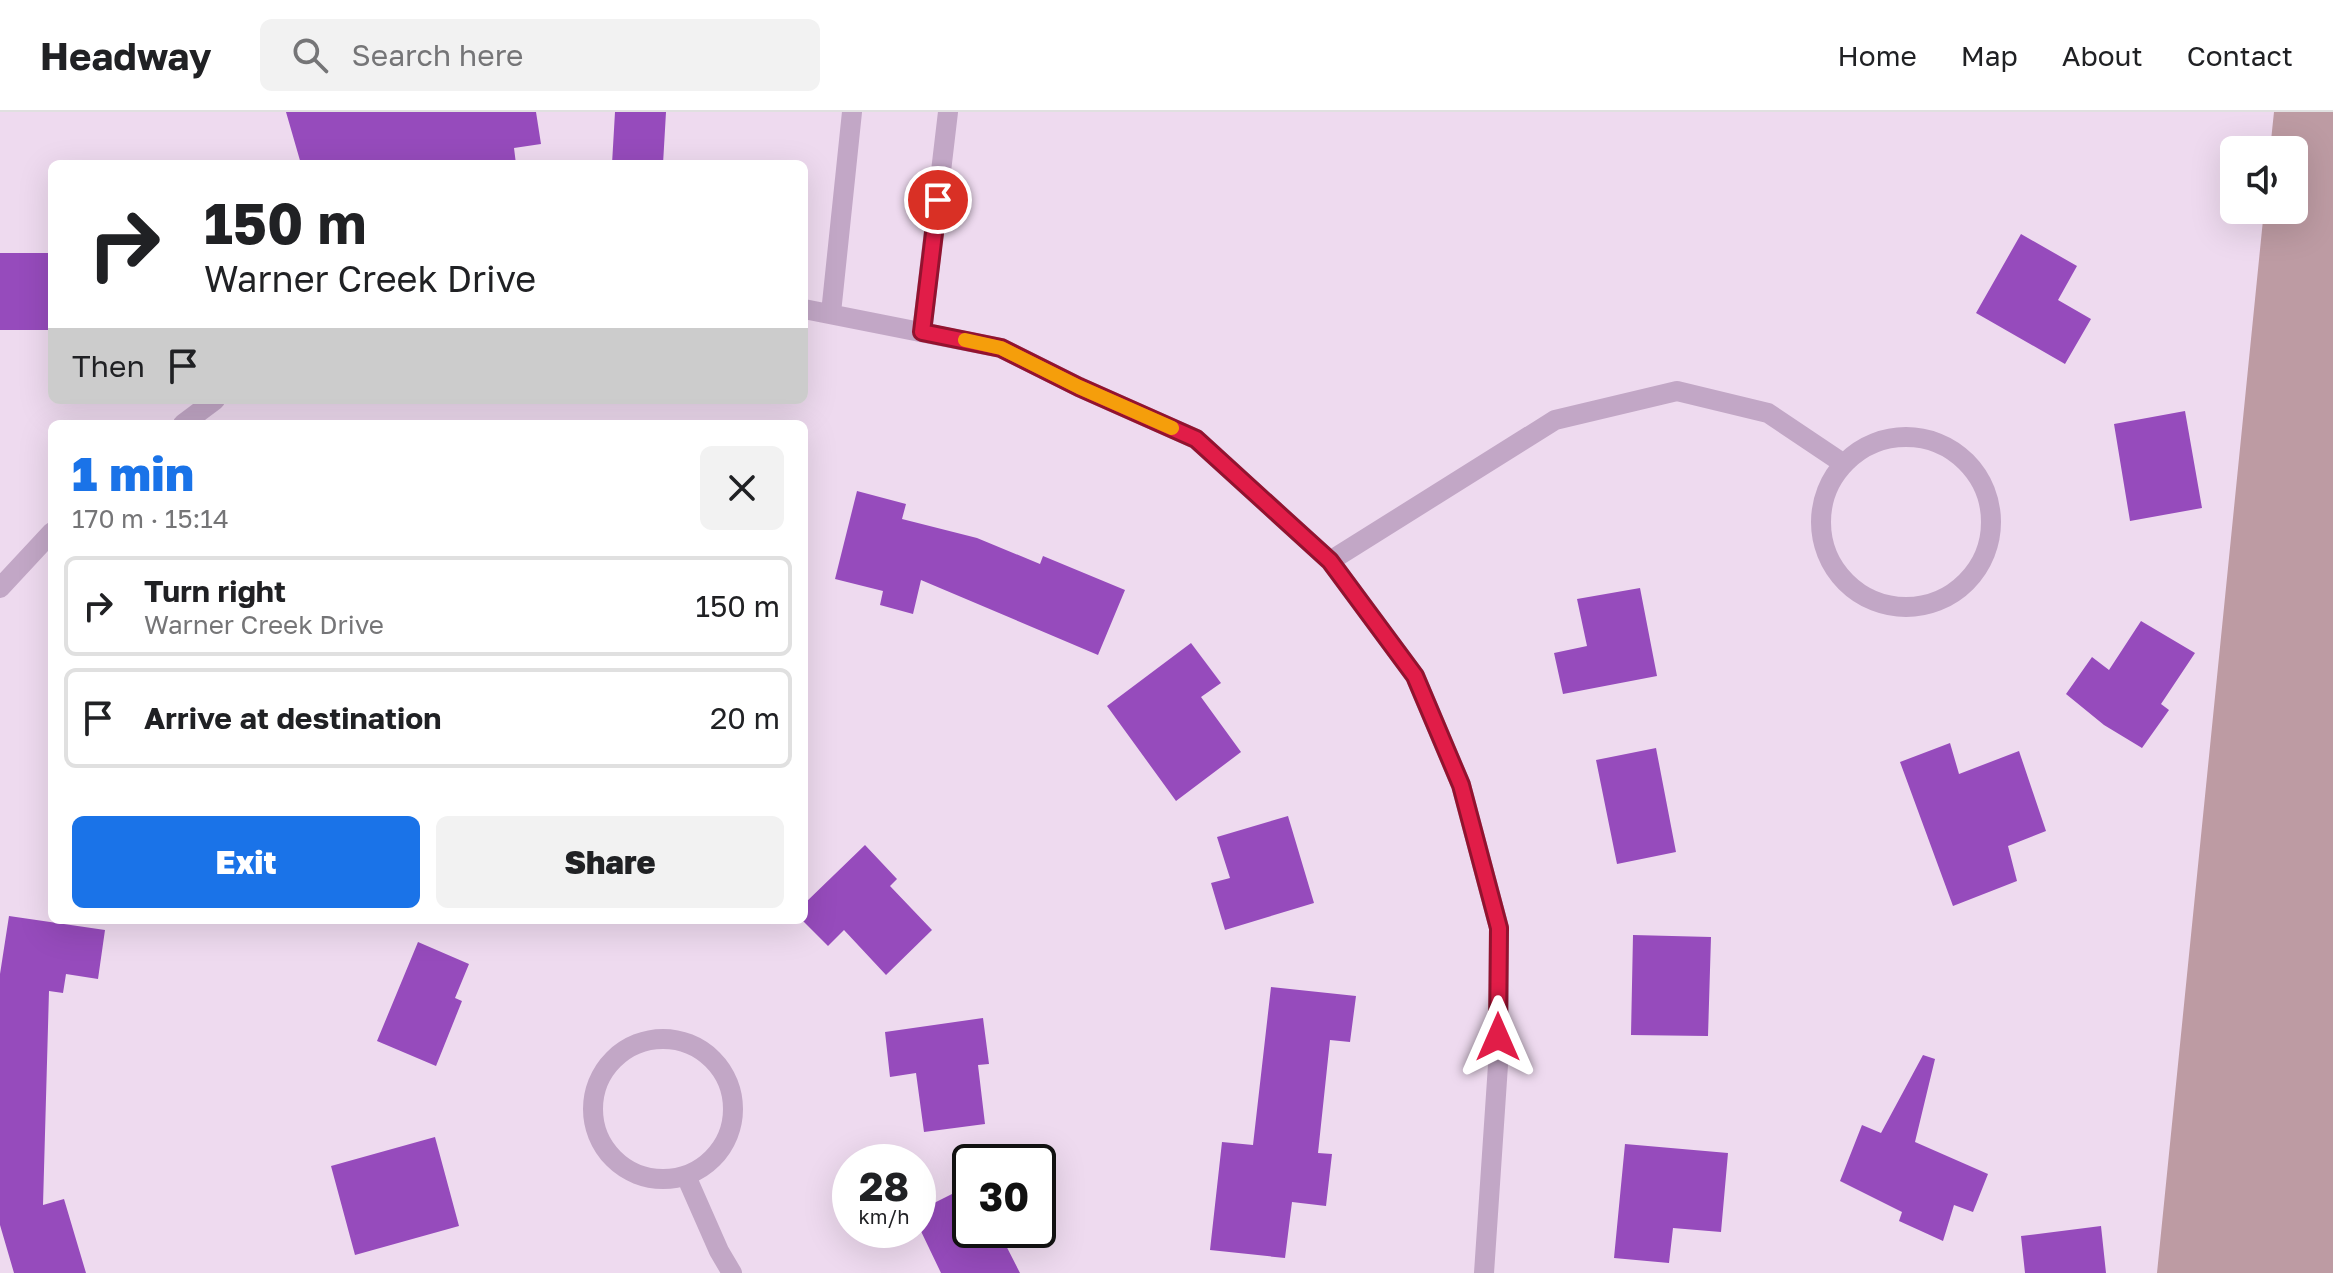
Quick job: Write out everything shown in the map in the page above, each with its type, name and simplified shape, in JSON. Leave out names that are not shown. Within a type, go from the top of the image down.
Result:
[{"type":"street","points":[[831,313],[852,112]]},
{"type":"street","points":[[922,332],[948,112]]},
{"type":"street","points":[[808,310],[1001,348],[1196,439],[1330,561],[1415,676],[1461,785],[1499,928],[1498,1065],[1484,1273]]},
{"type":"street","points":[[1330,561],[1555,420],[1677,391],[1768,413],[1844,464]]},
{"type":"street","points":[[188,420],[210,404]]},
{"type":"street","points":[[1903,436],[1933,440],[1959,454],[1979,477],[1990,504],[1991,534],[1982,562],[1964,586],[1939,602],[1910,608],[1883,605],[1858,594],[1839,575],[1825,552],[1820,526],[1823,499],[1835,474],[1844,464],[1854,454],[1877,441],[1903,436]]},
{"type":"street","points":[[0,588],[48,536]]},
{"type":"street","points":[[667,1038],[694,1045],[717,1062],[730,1085],[734,1113],[727,1140],[710,1162],[686,1176],[658,1179],[632,1173],[610,1155],[596,1132],[592,1104],[599,1077],[616,1055],[641,1041],[667,1038]]},
{"type":"street","points":[[686,1176],[732,1273]]},
{"type":"shaded area","points":[[2274,112],[2333,112],[2333,1273],[2157,1273],[2263,224],[2308,224],[2308,136],[2271,136]]},
{"type":"building","points":[[286,112],[536,112],[541,144],[514,148],[516,160],[300,160]]},
{"type":"building","points":[[615,112],[666,112],[663,160],[612,160]]},
{"type":"building","points":[[2021,234],[2077,266],[2058,300],[2091,319],[2065,364],[1976,313]]},
{"type":"building","points":[[0,253],[48,253],[48,330],[0,330]]},
{"type":"building","points":[[2185,411],[2202,508],[2130,521],[2114,424]]},
{"type":"building","points":[[857,491],[906,504],[902,519],[977,538],[1040,564],[1043,556],[1125,590],[1098,655],[921,580],[913,614],[880,605],[883,591],[835,579]]},
{"type":"building","points":[[1640,588],[1657,676],[1563,694],[1554,653],[1587,646],[1577,599]]},
{"type":"building","points":[[2141,621],[2195,653],[2161,704],[2169,710],[2142,748],[2104,725],[2066,694],[2092,657],[2109,670]]},
{"type":"building","points":[[1191,643],[1221,683],[1201,697],[1241,752],[1176,801],[1107,706]]},
{"type":"building","points":[[1950,743],[1959,774],[2019,751],[2046,831],[2008,846],[2017,881],[1953,906],[1900,762]]},
{"type":"building","points":[[1656,748],[1676,852],[1617,864],[1596,760]]},
{"type":"building","points":[[1288,816],[1314,903],[1225,930],[1211,883],[1230,878],[1217,837]]},
{"type":"building","points":[[865,845],[897,879],[890,886],[932,930],[886,975],[844,930],[828,946],[806,924],[808,900]]},
{"type":"building","points":[[9,916],[105,930],[98,979],[66,974],[63,993],[49,991],[43,1205],[64,1199],[86,1273],[14,1273],[0,1225],[0,974]]},
{"type":"building","points":[[1633,935],[1711,937],[1708,1036],[1631,1035]]},
{"type":"building","points":[[418,942],[469,964],[455,998],[462,1001],[436,1066],[377,1041]]},
{"type":"building","points":[[1271,987],[1356,996],[1350,1042],[1330,1040],[1318,1153],[1332,1154],[1326,1206],[1292,1202],[1285,1258],[1210,1250],[1222,1142],[1253,1145]]},
{"type":"building","points":[[983,1018],[989,1064],[978,1065],[985,1124],[924,1132],[916,1073],[890,1077],[885,1032]]},
{"type":"building","points":[[1923,1055],[1935,1059],[1915,1142],[1988,1174],[1973,1212],[1954,1205],[1943,1241],[1899,1221],[1902,1212],[1840,1181],[1862,1125],[1881,1133]]},
{"type":"building","points":[[435,1137],[459,1226],[355,1255],[331,1166]]},
{"type":"building","points":[[1625,1144],[1728,1153],[1721,1232],[1673,1228],[1669,1263],[1614,1258]]},
{"type":"building","points":[[952,1194],[952,1248],[1007,1248],[1020,1273],[941,1273],[929,1248],[936,1248],[936,1202]]},
{"type":"building","points":[[2101,1226],[2106,1273],[2025,1273],[2021,1236]]},
{"type":"slow traffic","points":[[965,340],[1001,348],[1172,428]]},
{"type":"route","points":[[938,200],[922,332],[1001,348],[1196,439],[1330,561],[1415,676],[1461,785],[1499,928],[1498,1037]]}]
